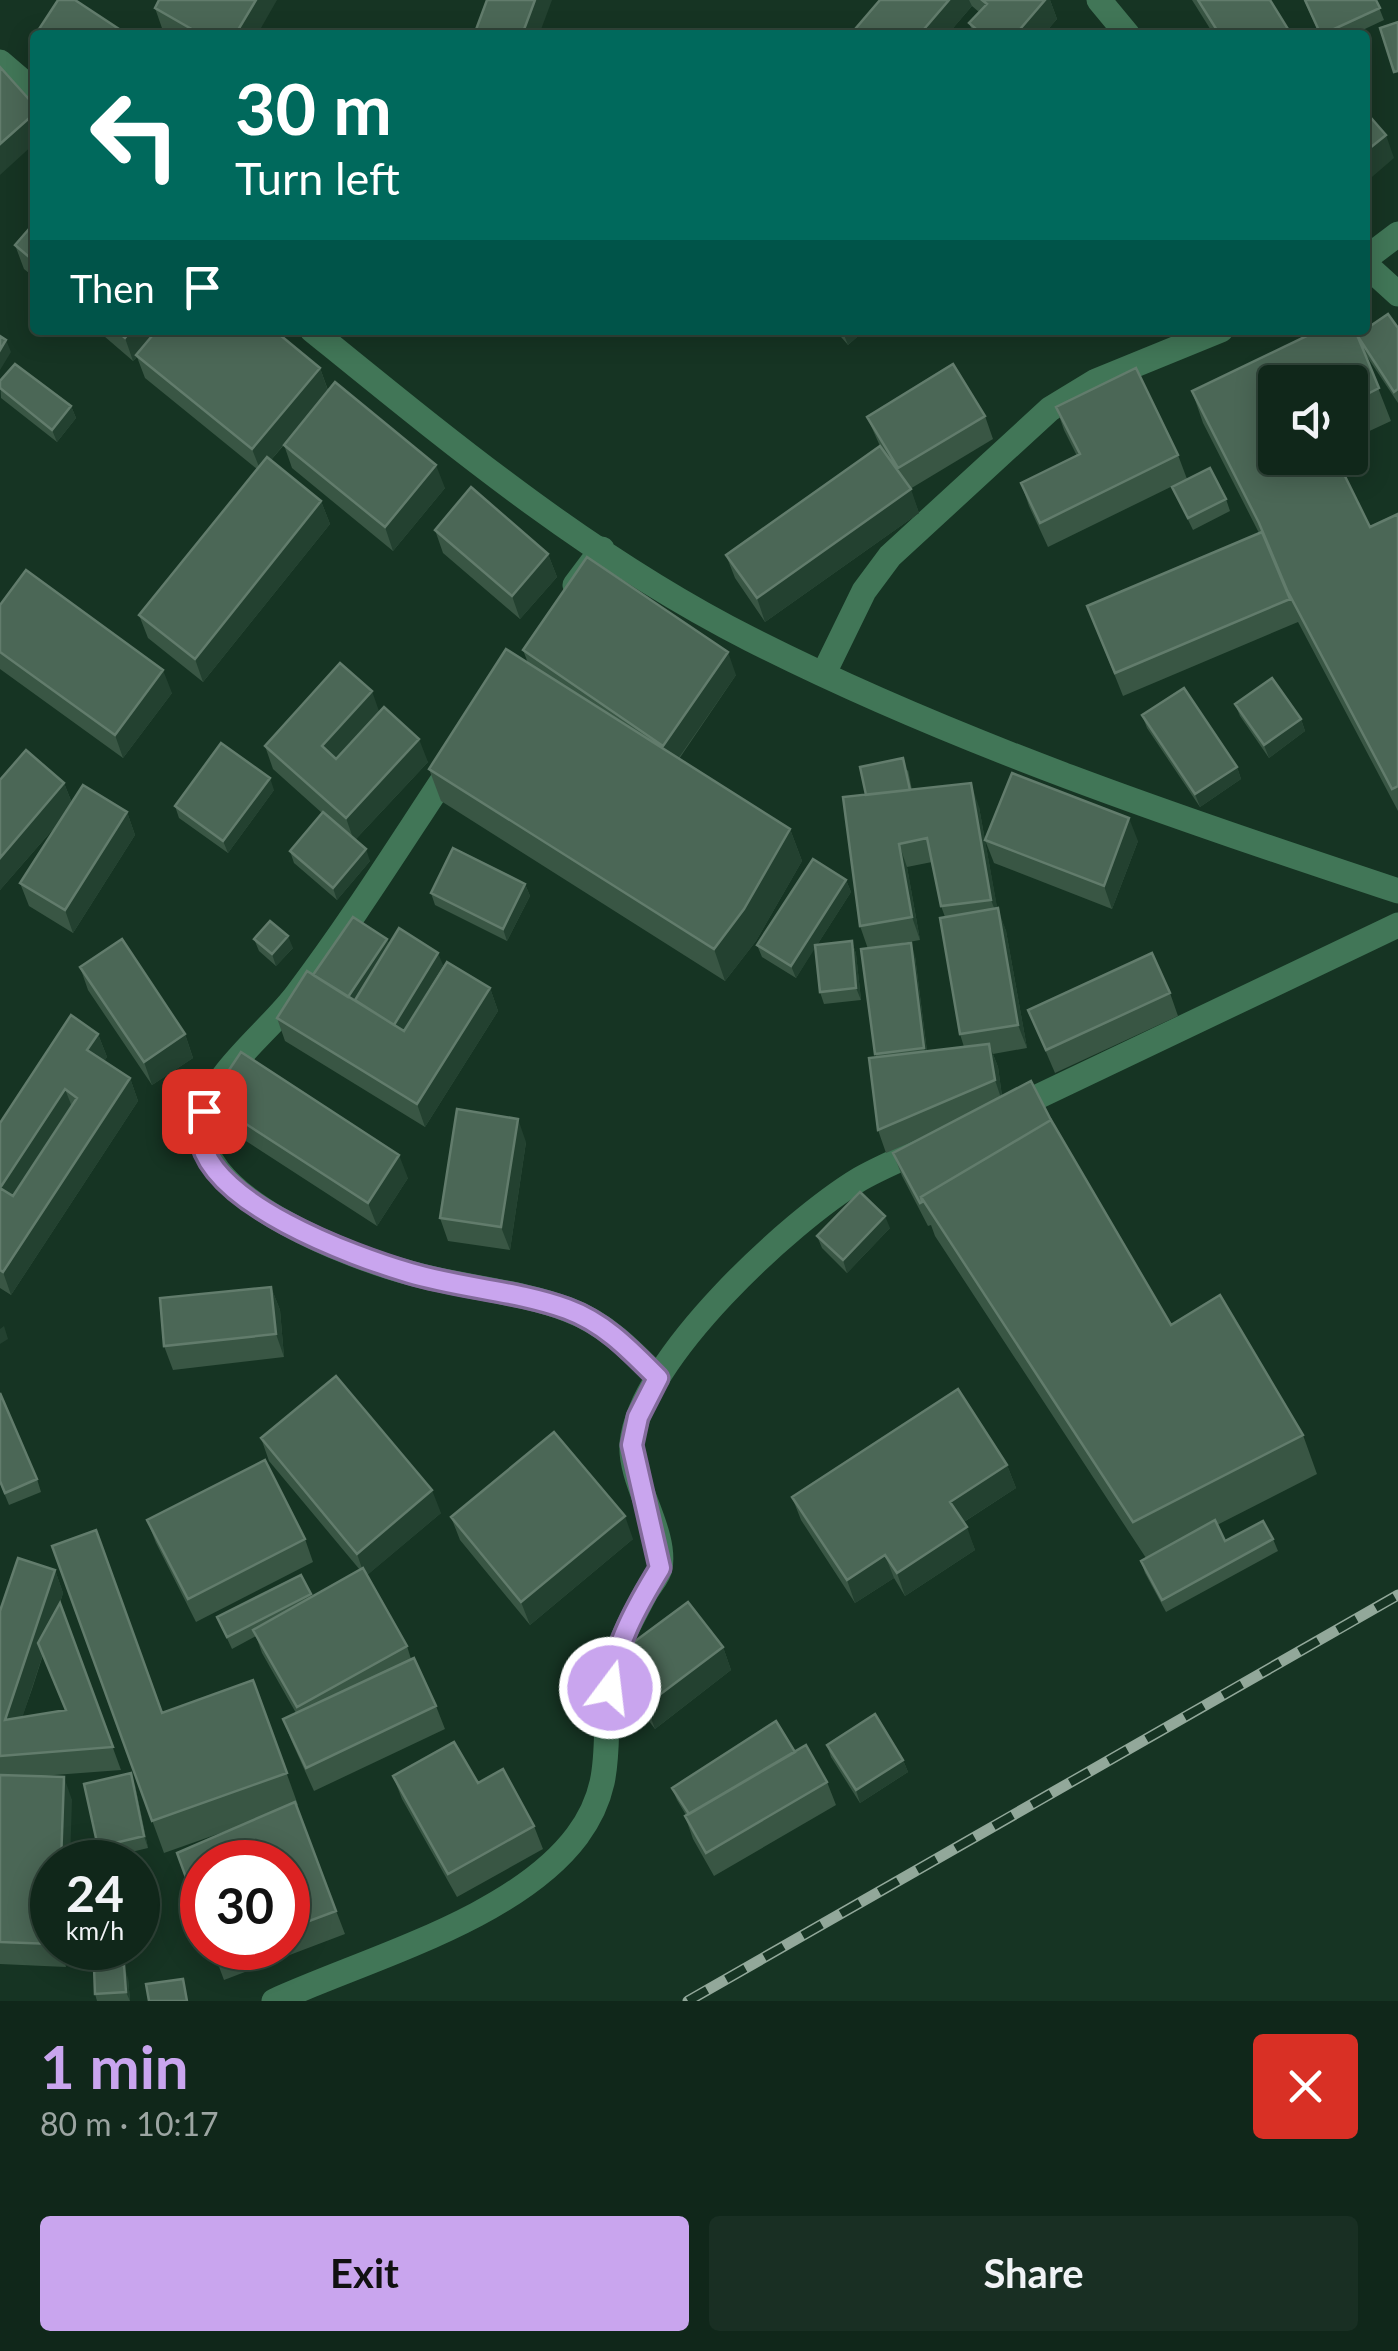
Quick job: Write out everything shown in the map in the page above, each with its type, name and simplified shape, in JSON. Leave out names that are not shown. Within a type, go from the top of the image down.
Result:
[{"type":"street","points":[[1098,0],[1124,30]]},
{"type":"street","points":[[0,62],[30,88]]},
{"type":"street","points":[[1370,258],[1398,234]]},
{"type":"street","points":[[1370,267],[1398,294]]},
{"type":"street","points":[[318,335],[450,442],[602,549],[748,638],[824,674],[1121,798],[1398,891]]},
{"type":"street","points":[[824,674],[864,590],[890,556],[1050,409],[1096,382],[1209,335]]},
{"type":"street","points":[[558,608],[602,549]]},
{"type":"street","points":[[467,742],[352,919],[293,999],[215,1090],[204,1111],[200,1134],[224,1178],[290,1224],[333,1247],[411,1274],[570,1310],[612,1332],[658,1378]]},
{"type":"street","points":[[988,1120],[1398,925]]},
{"type":"street","points":[[274,2001],[470,1916],[516,1891],[575,1839],[599,1803],[608,1764],[612,1668],[660,1568],[632,1445],[638,1417],[658,1378],[683,1341],[787,1233],[861,1179],[954,1135]]},
{"type":"building","points":[[58,0],[75,0],[120,30],[41,30]]},
{"type":"building","points":[[159,0],[256,0],[238,30],[193,30],[155,8]]},
{"type":"building","points":[[487,0],[535,0],[524,30],[476,30]]},
{"type":"building","points":[[880,0],[949,0],[923,30],[854,30]]},
{"type":"building","points":[[982,0],[1045,0],[1019,30],[977,30],[969,23],[987,4]]},
{"type":"building","points":[[1198,0],[1270,0],[1288,29],[1286,30],[1217,30]]},
{"type":"building","points":[[1305,0],[1376,0],[1380,8],[1332,30],[1319,30]]},
{"type":"building","points":[[1398,22],[1398,71],[1394,72],[1380,28]]},
{"type":"building","points":[[0,67],[30,100],[30,117],[0,144]]},
{"type":"building","points":[[1370,117],[1386,135],[1370,148]]},
{"type":"building","points":[[30,228],[30,258],[15,245]]},
{"type":"building","points":[[1388,314],[1398,328],[1398,389],[1394,392],[1357,335],[1370,335],[1370,326]]},
{"type":"building","points":[[153,335],[280,335],[320,368],[252,449],[136,355]]},
{"type":"building","points":[[1309,335],[1357,335],[1379,388],[1368,394],[1368,365],[1258,365],[1258,475],[1344,475],[1370,527],[1398,514],[1398,786],[1392,789],[1287,590],[1259,523],[1192,391]]},
{"type":"building","points":[[15,364],[71,406],[52,430],[0,388],[0,381]]},
{"type":"building","points":[[953,364],[985,416],[898,468],[867,417]]},
{"type":"building","points":[[1136,368],[1178,455],[1040,523],[1021,483],[1080,454],[1056,407]]},
{"type":"building","points":[[335,382],[436,465],[385,527],[284,445]]},
{"type":"building","points":[[880,446],[911,489],[757,598],[726,555]]},
{"type":"building","points":[[267,457],[321,501],[195,659],[139,615]]},
{"type":"building","points":[[1210,468],[1226,499],[1188,518],[1172,487]]},
{"type":"building","points":[[471,487],[548,554],[512,596],[435,530]]},
{"type":"building","points":[[1262,532],[1290,599],[1115,673],[1087,606]]},
{"type":"building","points":[[587,557],[728,652],[663,746],[523,650]]},
{"type":"building","points":[[26,570],[163,670],[115,735],[0,652],[0,605]]},
{"type":"building","points":[[506,649],[790,829],[744,909],[714,949],[429,769]]},
{"type":"building","points":[[340,663],[372,691],[322,746],[336,759],[384,707],[419,739],[346,818],[265,746]]},
{"type":"building","points":[[1272,678],[1301,719],[1264,745],[1235,704]]},
{"type":"building","points":[[1184,688],[1237,767],[1195,794],[1142,715]]},
{"type":"building","points":[[221,743],[270,778],[223,841],[175,806]]},
{"type":"building","points":[[26,750],[64,783],[0,858],[0,780]]},
{"type":"building","points":[[903,758],[910,790],[866,795],[860,767]]},
{"type":"building","points":[[1012,773],[1129,818],[1104,886],[985,840]]},
{"type":"building","points":[[971,783],[991,900],[941,906],[927,838],[899,844],[912,917],[860,926],[843,797]]},
{"type":"building","points":[[83,785],[127,812],[65,910],[20,883]]},
{"type":"building","points":[[323,812],[366,849],[333,888],[290,851]]},
{"type":"building","points":[[453,848],[525,884],[503,929],[431,893]]},
{"type":"building","points":[[813,859],[846,880],[791,966],[757,945]]},
{"type":"building","points":[[998,908],[1018,1025],[960,1034],[940,918]]},
{"type":"building","points":[[353,917],[387,939],[348,997],[313,975]]},
{"type":"building","points":[[270,921],[288,936],[272,954],[254,939]]},
{"type":"building","points":[[399,928],[438,953],[394,1025],[355,1000]]},
{"type":"building","points":[[122,939],[185,1034],[144,1062],[80,967]]},
{"type":"building","points":[[852,941],[856,988],[820,992],[815,945]]},
{"type":"building","points":[[911,943],[924,1048],[875,1054],[861,949]]},
{"type":"building","points":[[1152,953],[1170,993],[1046,1050],[1028,1010]]},
{"type":"building","points":[[447,962],[490,988],[417,1104],[277,1018],[307,971],[404,1031]]},
{"type":"building","points":[[71,1015],[98,1034],[87,1050],[130,1078],[3,1272],[0,1270],[0,1188],[0,1123]],"holes":[[[65,1089],[77,1098],[13,1196],[0,1188]]]},
{"type":"building","points":[[989,1044],[995,1080],[878,1130],[869,1058]]},
{"type":"building","points":[[241,1052],[399,1155],[368,1203],[209,1100]]},
{"type":"building","points":[[1031,1081],[1051,1120],[921,1197],[920,1203],[893,1153]]},
{"type":"building","points":[[457,1109],[518,1119],[501,1227],[440,1218]]},
{"type":"building","points":[[1051,1120],[1171,1325],[1220,1295],[1303,1435],[1133,1522],[921,1197]]},
{"type":"building","points":[[860,1192],[885,1216],[843,1260],[817,1236]]},
{"type":"building","points":[[271,1287],[276,1334],[164,1346],[160,1298]]},
{"type":"building","points":[[336,1376],[432,1490],[357,1554],[261,1438]]},
{"type":"building","points":[[958,1389],[1007,1465],[950,1502],[967,1527],[897,1573],[885,1555],[847,1580],[792,1497]]},
{"type":"building","points":[[0,1393],[37,1479],[5,1493],[0,1481]]},
{"type":"building","points":[[554,1432],[625,1516],[521,1602],[451,1517]]},
{"type":"building","points":[[265,1460],[305,1539],[188,1599],[147,1520]]},
{"type":"building","points":[[1215,1520],[1225,1541],[1263,1521],[1273,1539],[1162,1600],[1141,1561]]},
{"type":"building","points":[[96,1530],[162,1713],[253,1680],[287,1773],[152,1821],[52,1546]]},
{"type":"building","points":[[18,1558],[55,1570],[5,1720],[66,1710],[38,1643],[60,1603],[113,1747],[0,1756],[0,1611]]},
{"type":"building","points":[[363,1568],[407,1646],[297,1707],[253,1630]]},
{"type":"building","points":[[301,1575],[311,1594],[227,1637],[217,1617]]},
{"type":"building","points":[[688,1602],[723,1647],[646,1705],[611,1659]]},
{"type":"building","points":[[414,1658],[436,1706],[306,1768],[283,1719]]},
{"type":"building","points":[[875,1714],[903,1760],[856,1790],[827,1745]]},
{"type":"building","points":[[776,1721],[795,1752],[689,1814],[672,1788]]},
{"type":"building","points":[[454,1742],[478,1783],[503,1769],[534,1826],[448,1874],[393,1776]]},
{"type":"building","points":[[806,1745],[827,1782],[706,1853],[685,1816]]},
{"type":"building","points":[[131,1773],[144,1836],[96,1840],[84,1784]]},
{"type":"building","points":[[0,1775],[64,1777],[62,1840],[30,1840],[30,1943],[0,1942]]},
{"type":"building","points":[[295,1802],[309,1840],[207,1840]]},
{"type":"building","points":[[310,1842],[336,1911],[310,1921]]},
{"type":"building","points":[[94,1970],[124,1970],[126,1992],[95,1994]]},
{"type":"building","points":[[183,1979],[187,2001],[149,2001],[146,1984]]},
{"type":"railway","points":[[688,2001],[1398,1595]]},
{"type":"route","points":[[204,1111],[200,1134],[204,1148],[224,1178],[276,1216],[333,1247],[411,1274],[570,1310],[612,1332],[658,1378],[638,1417],[632,1445],[660,1568],[612,1668],[610,1688]]}]
